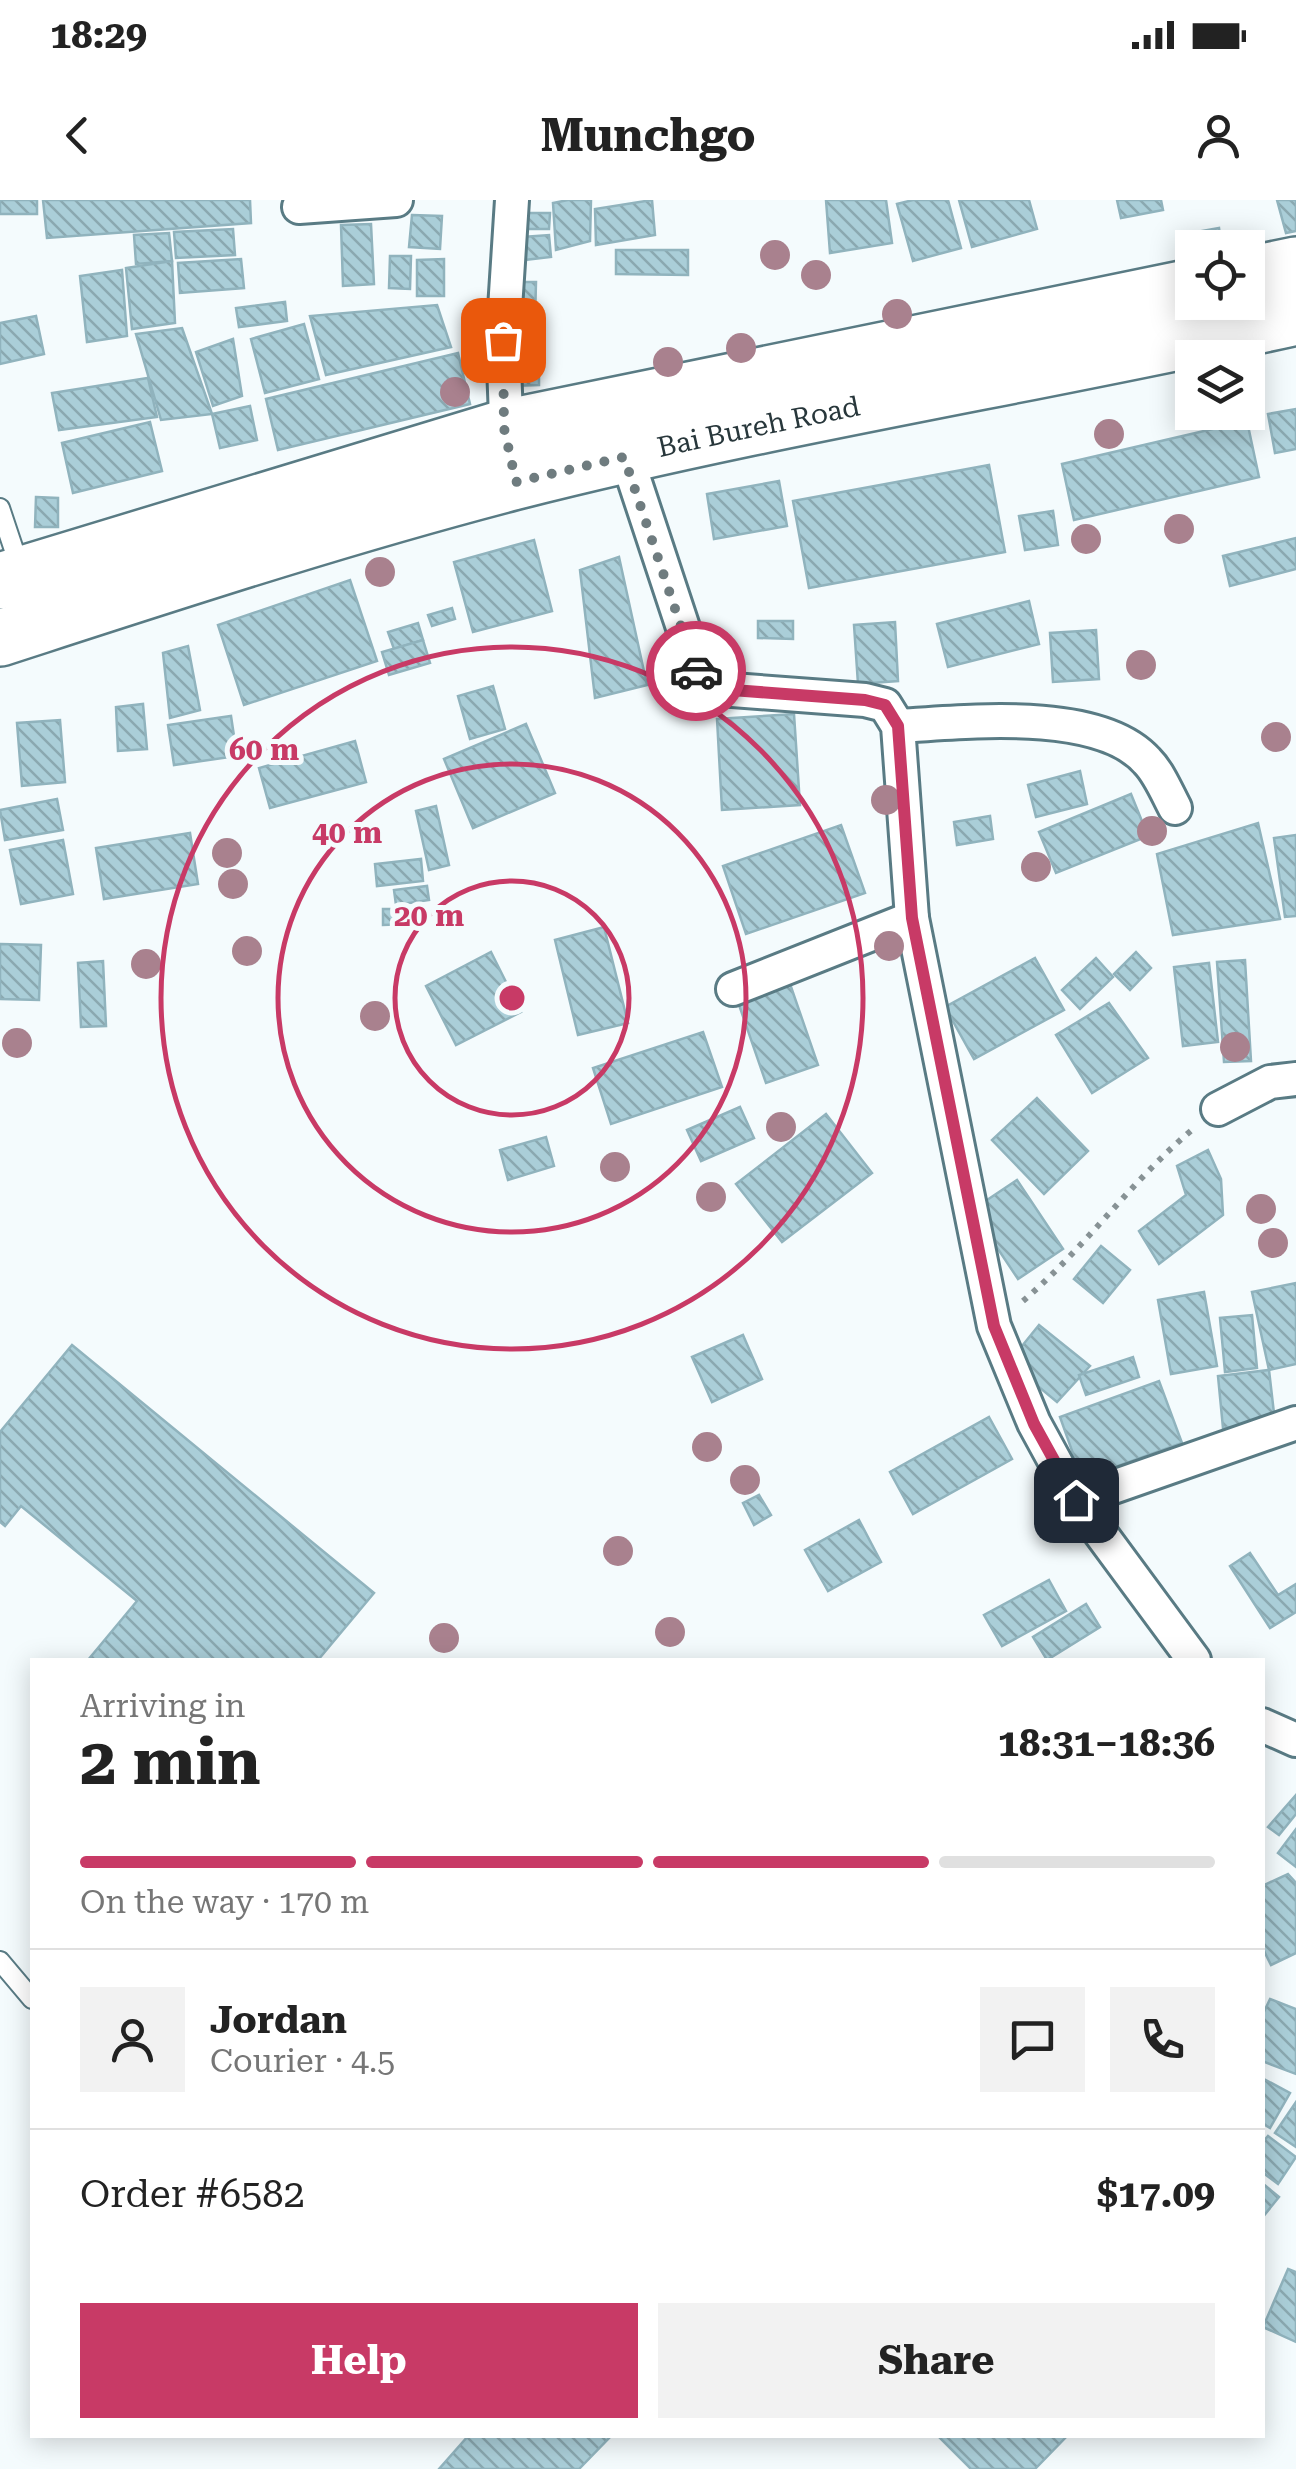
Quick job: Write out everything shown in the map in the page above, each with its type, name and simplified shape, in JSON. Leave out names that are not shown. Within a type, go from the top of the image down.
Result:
[{"type":"highway","points":[[1265,272],[1296,265]]},
{"type":"highway","name":"Bai Bureh Road","points":[[0,638],[395,514],[516,482],[620,432],[1175,291]]},
{"type":"highway","name":"Bai Bureh Road","points":[[11,577],[504,428],[620,432],[884,398],[1141,352],[1296,318]]},
{"type":"street","points":[[299,208],[396,200]]},
{"type":"street","points":[[512,200],[503,340],[504,428],[516,482]]},
{"type":"street","points":[[620,432],[699,676],[719,689],[865,700],[885,705],[898,726],[912,918],[994,1326],[1034,1424],[1076,1500],[1193,1658]]},
{"type":"street","points":[[898,726],[994,723],[1080,727],[1115,736],[1147,760],[1175,808]]},
{"type":"street","points":[[733,989],[912,918]]},
{"type":"street","points":[[1218,1109],[1270,1082],[1296,1079]]},
{"type":"street","points":[[1076,1500],[1296,1423]]},
{"type":"street","points":[[1265,1726],[1296,1740]]},
{"type":"lane","points":[[0,508],[11,577]]},
{"type":"lane","points":[[0,1962],[30,1997]]},
{"type":"path","points":[[994,1326],[1062,1266],[1163,1154],[1218,1109]]},
{"type":"building","points":[[0,200],[37,200],[37,214],[0,214]]},
{"type":"building","points":[[43,200],[250,200],[251,223],[47,238]]},
{"type":"building","points":[[591,200],[590,241],[556,250],[553,203]]},
{"type":"building","points":[[652,200],[655,235],[596,245],[595,209]]},
{"type":"building","points":[[826,200],[886,200],[892,243],[830,253]]},
{"type":"building","points":[[948,200],[961,248],[913,261],[897,204]]},
{"type":"building","points":[[959,200],[1029,200],[1037,229],[972,247]]},
{"type":"building","points":[[1117,200],[1161,200],[1163,210],[1121,218]]},
{"type":"building","points":[[1277,200],[1296,200],[1296,231],[1286,233]]},
{"type":"building","points":[[514,213],[550,213],[549,229],[514,229]]},
{"type":"building","points":[[412,215],[442,216],[440,249],[409,247]]},
{"type":"building","points":[[371,224],[374,284],[343,286],[341,225]]},
{"type":"building","points":[[233,229],[235,255],[176,258],[174,232]]},
{"type":"building","points":[[169,233],[172,261],[136,264],[134,235]]},
{"type":"building","points":[[549,235],[551,257],[524,260],[523,237]]},
{"type":"building","points":[[616,250],[688,250],[688,275],[616,274]]},
{"type":"building","points":[[390,256],[411,256],[410,289],[389,288]]},
{"type":"building","points":[[241,259],[244,288],[180,293],[178,263]]},
{"type":"building","points":[[444,259],[444,296],[417,296],[417,260]]},
{"type":"building","points":[[172,261],[175,323],[132,329],[126,268]]},
{"type":"building","points":[[122,270],[127,336],[87,342],[80,276]]},
{"type":"building","points":[[522,282],[536,282],[535,321],[522,322]]},
{"type":"building","points":[[285,302],[287,321],[239,327],[236,308]]},
{"type":"building","points":[[437,305],[451,347],[326,375],[310,316]]},
{"type":"building","points":[[36,316],[44,354],[0,364],[0,323]]},
{"type":"building","points":[[304,324],[319,379],[265,393],[251,339]]},
{"type":"building","points":[[182,328],[212,414],[161,420],[136,334]]},
{"type":"building","points":[[233,339],[242,396],[213,406],[196,352]]},
{"type":"building","points":[[458,353],[470,404],[278,450],[266,399]]},
{"type":"building","points":[[511,357],[539,357],[539,385],[512,386]]},
{"type":"building","points":[[148,378],[157,417],[59,430],[52,393]]},
{"type":"building","points":[[250,406],[257,440],[220,448],[212,414]]},
{"type":"building","points":[[1296,409],[1296,449],[1275,453],[1268,414]]},
{"type":"building","points":[[150,422],[162,471],[73,493],[62,443]]},
{"type":"building","points":[[1208,430],[1249,430],[1259,477],[1074,520],[1062,464]]},
{"type":"building","points":[[989,465],[1005,552],[809,588],[793,501]]},
{"type":"building","points":[[779,481],[787,526],[714,539],[707,494]]},
{"type":"building","points":[[36,497],[58,498],[58,527],[35,527]]},
{"type":"building","points":[[1053,511],[1058,545],[1025,550],[1019,516]]},
{"type":"building","points":[[1296,538],[1296,569],[1230,586],[1223,556]]},
{"type":"building","points":[[534,540],[552,611],[473,632],[454,562]]},
{"type":"building","points":[[619,557],[647,685],[595,698],[580,570]]},
{"type":"building","points":[[350,580],[377,661],[244,705],[218,625]]},
{"type":"building","points":[[1029,601],[1039,644],[948,667],[937,624]]},
{"type":"building","points":[[452,608],[455,619],[432,626],[428,615]]},
{"type":"building","points":[[758,621],[793,621],[793,639],[758,638]]},
{"type":"building","points":[[895,622],[898,681],[858,684],[854,625]]},
{"type":"building","points":[[418,623],[423,640],[394,649],[388,632]]},
{"type":"building","points":[[1096,630],[1099,679],[1053,682],[1050,633]]},
{"type":"building","points":[[423,640],[430,663],[389,675],[382,652]]},
{"type":"building","points":[[188,646],[200,710],[170,718],[163,653]]},
{"type":"building","points":[[493,686],[505,729],[470,739],[458,696]]},
{"type":"building","points":[[143,704],[147,749],[118,751],[116,707]]},
{"type":"building","points":[[794,714],[800,805],[722,810],[717,719]]},
{"type":"building","points":[[231,716],[237,756],[174,765],[168,725]]},
{"type":"building","points":[[60,720],[65,782],[22,786],[17,723]]},
{"type":"building","points":[[526,724],[555,793],[473,828],[444,759]]},
{"type":"building","points":[[355,741],[366,782],[270,808],[259,768]]},
{"type":"building","points":[[1080,771],[1087,804],[1036,817],[1028,785]]},
{"type":"building","points":[[1131,794],[1148,836],[1056,873],[1039,832]]},
{"type":"building","points":[[57,799],[63,830],[5,840],[0,810]]},
{"type":"building","points":[[436,806],[449,865],[429,870],[416,811]]},
{"type":"building","points":[[990,816],[993,839],[957,845],[954,822]]},
{"type":"building","points":[[1258,823],[1280,919],[1173,935],[1157,854]]},
{"type":"building","points":[[841,825],[865,893],[746,934],[723,866]]},
{"type":"building","points":[[190,833],[198,884],[104,899],[96,848]]},
{"type":"building","points":[[1296,835],[1296,916],[1285,917],[1274,838]]},
{"type":"building","points":[[63,840],[73,894],[21,904],[10,850]]},
{"type":"building","points":[[421,859],[423,881],[377,886],[375,864]]},
{"type":"building","points":[[427,886],[429,900],[396,905],[394,890]]},
{"type":"building","points":[[383,909],[410,909],[410,924],[383,925]]},
{"type":"building","points":[[604,927],[628,1023],[578,1035],[555,940]]},
{"type":"building","points":[[0,944],[41,945],[39,1000],[0,999]]},
{"type":"building","points":[[491,952],[521,1012],[456,1045],[426,986]]},
{"type":"building","points":[[1136,952],[1151,968],[1130,990],[1114,974]]},
{"type":"building","points":[[1035,958],[1064,1010],[974,1059],[945,1007]]},
{"type":"building","points":[[1096,958],[1113,977],[1080,1009],[1062,990]]},
{"type":"building","points":[[1245,960],[1251,1061],[1224,1062],[1217,962]]},
{"type":"building","points":[[103,961],[106,1026],[81,1027],[78,963]]},
{"type":"building","points":[[1209,963],[1218,1042],[1183,1046],[1174,967]]},
{"type":"building","points":[[789,981],[818,1065],[766,1083],[737,999]]},
{"type":"building","points":[[1109,1003],[1148,1058],[1092,1093],[1056,1035]]},
{"type":"building","points":[[703,1032],[722,1087],[611,1124],[593,1068]]},
{"type":"building","points":[[1037,1098],[1088,1151],[1044,1194],[992,1140]]},
{"type":"building","points":[[740,1107],[754,1138],[701,1161],[687,1130]]},
{"type":"building","points":[[826,1114],[872,1173],[782,1242],[736,1184]]},
{"type":"building","points":[[546,1137],[554,1166],[508,1180],[500,1150]]},
{"type":"building","points":[[1208,1150],[1221,1179],[1223,1215],[1159,1264],[1139,1231],[1186,1195],[1177,1166]]},
{"type":"building","points":[[1017,1180],[1063,1249],[1018,1279],[972,1210]]},
{"type":"building","points":[[1101,1246],[1130,1270],[1103,1303],[1074,1279]]},
{"type":"building","points":[[1296,1283],[1296,1364],[1269,1370],[1252,1292]]},
{"type":"building","points":[[1204,1292],[1217,1366],[1171,1374],[1158,1300]]},
{"type":"building","points":[[1252,1315],[1257,1368],[1225,1372],[1220,1318]]},
{"type":"building","points":[[1039,1325],[1090,1366],[1057,1402],[1009,1362]]},
{"type":"building","points":[[743,1335],[762,1379],[712,1402],[692,1357]]},
{"type":"building","points":[[72,1345],[374,1593],[320,1658],[90,1658],[137,1601],[21,1506],[5,1526],[0,1522],[0,1432]]},
{"type":"building","points":[[1133,1357],[1139,1377],[1086,1395],[1079,1375]]},
{"type":"building","points":[[1269,1370],[1275,1422],[1223,1428],[1218,1376]]},
{"type":"building","points":[[1159,1381],[1182,1443],[1082,1479],[1060,1417]]},
{"type":"building","points":[[989,1417],[1012,1459],[913,1514],[890,1472]]},
{"type":"building","points":[[759,1495],[771,1515],[754,1525],[743,1503]]},
{"type":"building","points":[[859,1520],[881,1562],[828,1591],[805,1550]]},
{"type":"building","points":[[1250,1553],[1278,1595],[1296,1584],[1296,1612],[1270,1628],[1230,1566]]},
{"type":"building","points":[[1049,1580],[1066,1611],[1002,1646],[984,1615]]},
{"type":"building","points":[[1086,1604],[1100,1627],[1050,1658],[1046,1658],[1033,1637]]},
{"type":"building","points":[[1296,1795],[1296,1814],[1279,1835],[1268,1827]]},
{"type":"building","points":[[1296,1829],[1296,1867],[1278,1853]]},
{"type":"building","points":[[1288,1874],[1296,1883],[1296,1953],[1271,1965],[1265,1953],[1265,1885]]},
{"type":"building","points":[[1270,1999],[1296,2009],[1296,2074],[1265,2062],[1265,2010]]},
{"type":"building","points":[[1265,2080],[1290,2093],[1270,2128],[1265,2125]]},
{"type":"building","points":[[1296,2102],[1296,2147],[1275,2133]]},
{"type":"building","points":[[1268,2136],[1296,2157],[1278,2184],[1265,2174]]},
{"type":"building","points":[[1265,2185],[1279,2197],[1265,2214]]},
{"type":"building","points":[[1288,2269],[1296,2272],[1296,2342],[1265,2328]]},
{"type":"building","points":[[466,2438],[609,2438],[579,2469],[439,2469]]},
{"type":"building","points":[[940,2438],[1065,2438],[1035,2469],[971,2469]]},
{"type":"way so far","points":[[503,340],[504,428],[516,482],[624,457],[696,671]]},
{"type":"route","points":[[696,671],[719,689],[865,700],[885,705],[898,726],[912,918],[994,1326],[1034,1424],[1076,1500]]}]
